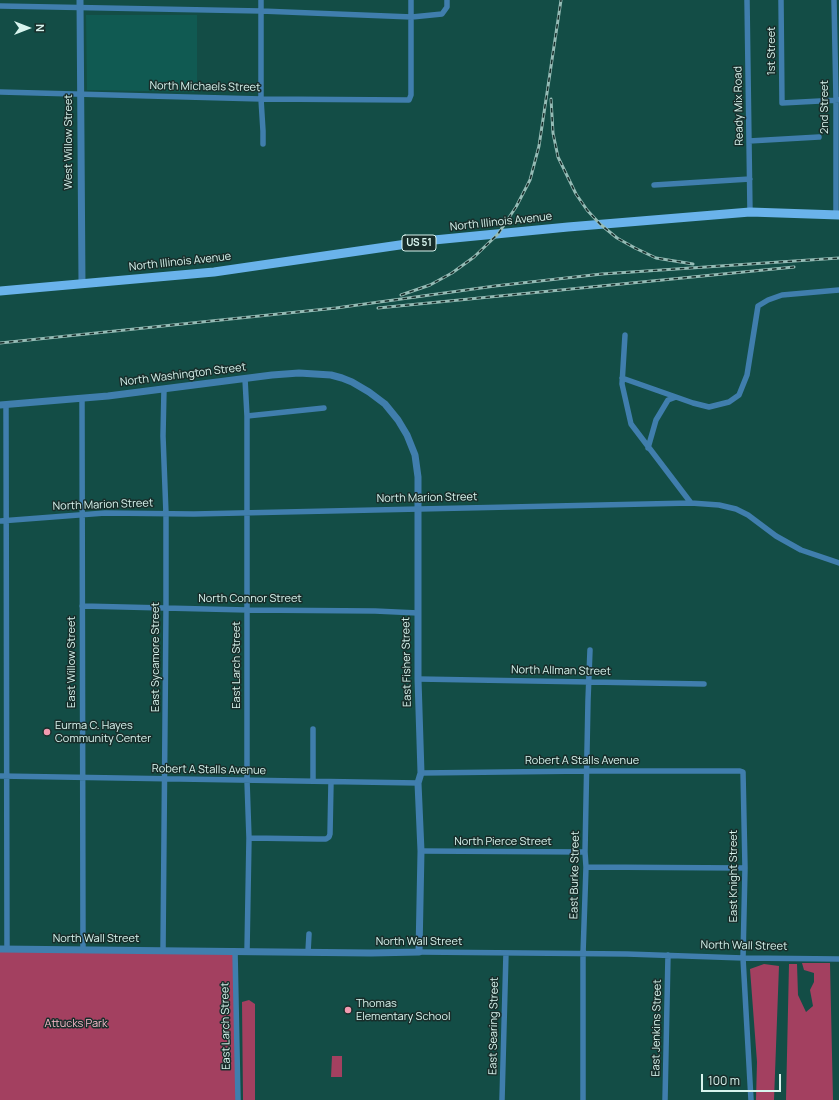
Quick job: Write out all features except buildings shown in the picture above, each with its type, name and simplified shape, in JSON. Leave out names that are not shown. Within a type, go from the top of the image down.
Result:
[{"type":"main road","name":"North Illinois Avenue","points":[[0,291],[214,272],[434,240],[568,227],[750,212],[837,215]]},
{"type":"street","name":"West Willow Street","points":[[80,0],[82,284]]},
{"type":"street","points":[[260,0],[263,144]]},
{"type":"street","points":[[411,0],[412,17]]},
{"type":"street","points":[[0,6],[260,11],[412,17],[442,14],[447,8],[447,0]]},
{"type":"street","name":"Ready Mix Road","points":[[747,0],[750,212]]},
{"type":"street","name":"1st Street","points":[[782,0],[782,103],[838,100]]},
{"type":"street","name":"2nd Street","points":[[836,0],[838,100],[837,215]]},
{"type":"street","name":"North Michaels Street","points":[[0,92],[261,99],[409,100],[411,95],[412,17]]},
{"type":"street","points":[[749,141],[819,137]]},
{"type":"street","points":[[654,185],[750,179]]},
{"type":"street","points":[[622,378],[709,408],[729,402],[739,395],[747,375],[758,306],[768,300],[782,296],[839,290]]},
{"type":"street","points":[[625,335],[622,384],[631,424],[691,502]]},
{"type":"street","name":"North Washington Street","points":[[3,405],[82,398],[299,373],[330,375],[352,382],[365,390]]},
{"type":"street","name":"East Larch Street","points":[[245,379],[247,416],[247,781],[249,838],[247,951]]},
{"type":"street","name":"East Sycamore Street","points":[[163,950],[166,609],[166,514],[163,436],[164,389]]},
{"type":"street","name":"East Fisher Street","points":[[365,390],[385,404],[398,420],[407,435],[415,455],[418,477],[418,679],[421,773],[418,783],[421,851],[419,952]]},
{"type":"street","points":[[648,448],[656,420],[668,400],[676,397]]},
{"type":"street","name":"East Willow Street","points":[[82,398],[81,514],[83,950]]},
{"type":"street","points":[[3,405],[3,949]]},
{"type":"street","points":[[247,416],[324,408]]},
{"type":"street","name":"North Marion Street","points":[[3,521],[81,514],[166,514],[691,502],[719,505],[736,509],[748,515],[776,536],[802,550],[839,563]]},
{"type":"street","name":"North Connor Street","points":[[82,606],[166,609],[375,610],[418,613]]},
{"type":"street","name":"East Burke Street","points":[[583,1100],[583,954],[586,867],[588,682],[590,650]]},
{"type":"street","name":"North Allman Street","points":[[418,679],[704,684]]},
{"type":"street","points":[[313,728],[313,781]]},
{"type":"street","name":"Robert A Stalls Avenue","points":[[421,773],[587,771],[744,772]]},
{"type":"street","name":"East Knight Street","points":[[744,772],[745,868],[743,958],[751,1100]]},
{"type":"street","name":"Robert A Stalls Avenue","points":[[3,776],[418,783]]},
{"type":"street","points":[[249,838],[326,839],[329,837],[331,782]]},
{"type":"street","name":"North Pierce Street","points":[[421,851],[585,852]]},
{"type":"street","points":[[586,867],[745,868]]},
{"type":"street","points":[[308,952],[309,934]]},
{"type":"street","name":"North Wall Street","points":[[3,949],[506,953],[839,959]]},
{"type":"street","name":"East Larch Street","points":[[235,951],[238,1100]]},
{"type":"street","name":"East Searing Street","points":[[502,1100],[506,953]]},
{"type":"street","name":"East Jenkins Street","points":[[666,1100],[668,956]]},
{"type":"shaded area","points":[[86,15],[197,15],[197,92],[87,90]]},
{"type":"green space","name":"Attucks Park","points":[[0,947],[235,951],[238,1100],[0,1100]]},
{"type":"green space","points":[[802,963],[830,963],[833,1100],[786,1100],[789,964],[797,964],[798,995],[806,1012],[813,1006],[810,990],[814,982],[814,973],[804,970]]},
{"type":"green space","points":[[764,964],[779,966],[774,1100],[756,1100],[757,1062],[750,969]]},
{"type":"green space","points":[[249,1000],[255,1004],[255,1100],[243,1100],[242,1002]]},
{"type":"green space","points":[[332,1056],[342,1056],[342,1077],[331,1077]]},
{"type":"railway","points":[[401,295],[430,285],[452,273],[474,257],[498,234],[516,207],[530,180],[539,146],[561,0]]},
{"type":"railway","points":[[551,99],[553,133],[558,157],[576,194],[587,210],[600,224],[617,238],[635,248],[656,258],[693,264]]},
{"type":"railway","points":[[0,343],[336,308],[495,286],[602,274],[839,258]]},
{"type":"railway","points":[[378,308],[794,267]]},
{"type":"place","name":"Eurma C. Hayes Community Center","points":[[47,732]]},
{"type":"place","name":"Thomas Elementary School","points":[[348,1010]]}]
